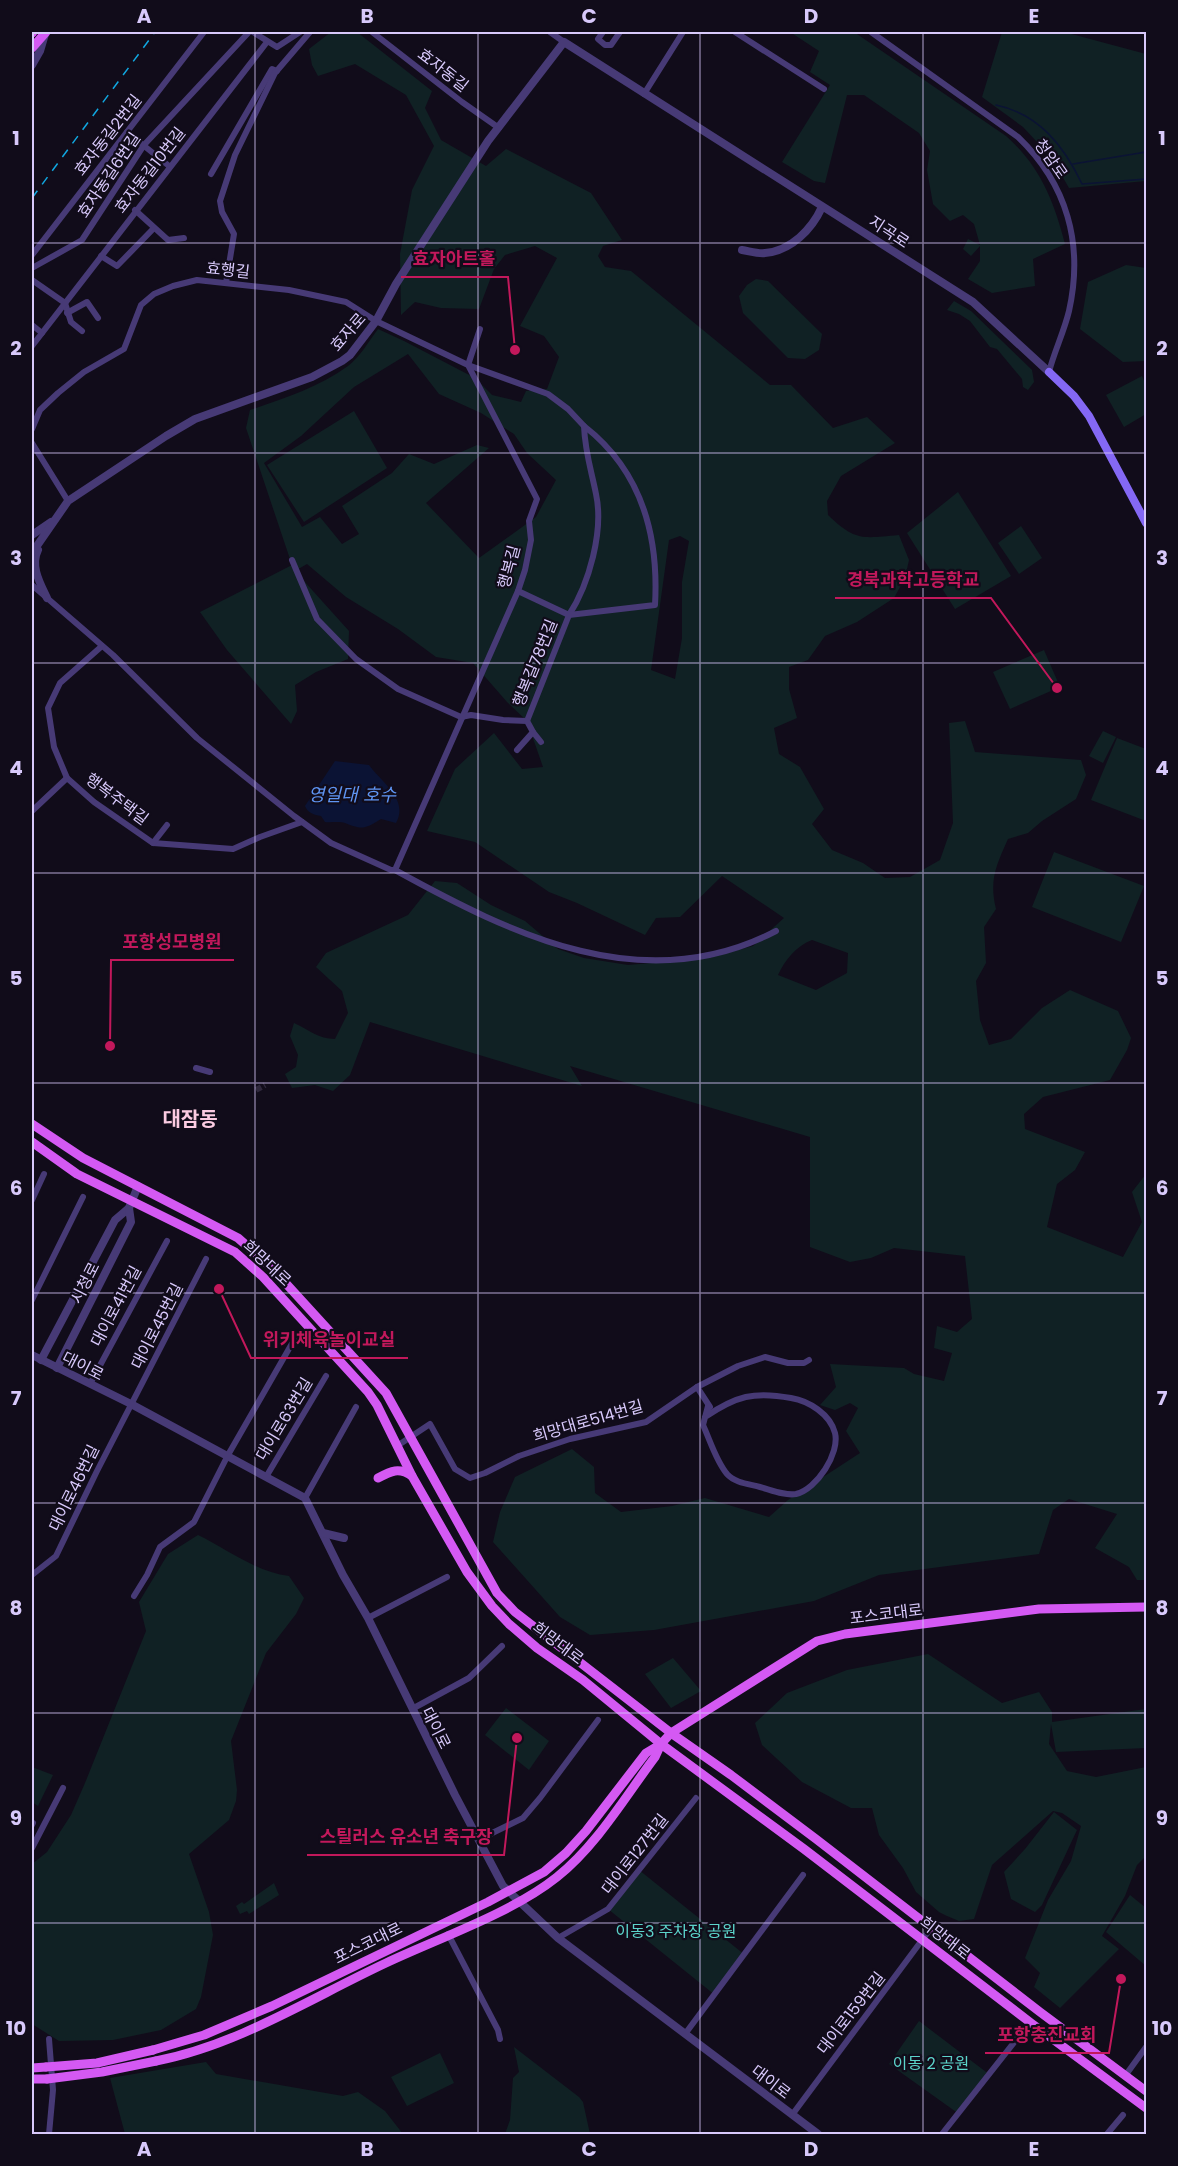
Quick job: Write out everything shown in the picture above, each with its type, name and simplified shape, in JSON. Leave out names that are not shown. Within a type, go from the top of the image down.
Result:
[{"type":"main road","points":[[32,48],[46,32]]},
{"type":"main road","name":"지곡로","points":[[1049,372],[1074,396],[1089,416],[1146,523]]},
{"type":"main road","name":"희망대로","points":[[32,1124],[83,1158],[238,1238],[270,1266],[379,1384],[498,1593],[526,1622],[1146,2091]]},
{"type":"main road","name":"희망대로","points":[[32,1142],[77,1174],[131,1204],[236,1252],[246,1260],[368,1392],[386,1420],[412,1476],[467,1572],[492,1606],[523,1636],[583,1680],[660,1744],[1146,2108]]},
{"type":"main road","points":[[378,1478],[397,1470],[405,1471],[412,1476]]},
{"type":"main road","name":"포스코대로","points":[[32,2068],[97,2063],[153,2050],[231,2025],[508,1892],[544,1872],[566,1853],[586,1831],[646,1753],[671,1733],[824,1638],[1034,1609],[1146,1607]]},
{"type":"main road","name":"포스코대로","points":[[32,2079],[102,2072],[156,2061],[238,2035],[518,1901],[558,1876],[581,1854],[655,1756],[660,1744]]},
{"type":"main road","points":[[888,1913],[897,1903]]},
{"type":"main road","points":[[407,1941],[408,1946],[413,1950]]},
{"type":"main road","points":[[948,1959],[957,1947]]},
{"type":"street","points":[[32,65],[40,51],[46,32]]},
{"type":"street","name":"효자동길2번길","points":[[32,255],[204,32]]},
{"type":"street","points":[[251,32],[277,47],[300,32]]},
{"type":"street","name":"효자동길6번길","points":[[32,268],[82,240],[144,145],[251,32]]},
{"type":"street","points":[[226,283],[234,234],[222,212],[220,201],[235,155],[277,71],[310,32]]},
{"type":"street","name":"효자동길","points":[[372,32],[499,128]]},
{"type":"street","name":"지곡로","points":[[550,32],[973,303],[1049,372]]},
{"type":"street","points":[[603,32],[598,39],[604,45],[611,45],[620,32]]},
{"type":"street","points":[[644,94],[683,32]]},
{"type":"street","points":[[735,32],[824,88]]},
{"type":"street","name":"청암로","points":[[871,32],[1018,136],[1036,157],[1059,194],[1072,233],[1075,266],[1069,312],[1049,372]]},
{"type":"street","name":"효자동길10번길","points":[[32,346],[267,42]]},
{"type":"street","name":"효자로","points":[[32,553],[68,501],[166,435],[195,419],[312,377],[342,361],[358,346],[376,321],[396,284],[471,166],[564,42]]},
{"type":"street","points":[[211,174],[272,69],[277,71]]},
{"type":"street","points":[[128,132],[169,166]]},
{"type":"street","points":[[742,250],[766,253],[792,244],[810,228],[822,207]]},
{"type":"street","points":[[135,210],[168,240],[184,238]]},
{"type":"street","points":[[101,256],[117,266],[154,228]]},
{"type":"street","points":[[32,280],[65,303],[71,322],[82,331]]},
{"type":"street","name":"효행길","points":[[32,429],[40,410],[57,393],[84,372],[124,349],[141,305],[154,294],[173,286],[197,280],[288,290],[350,304],[376,321]]},
{"type":"street","points":[[67,313],[87,302],[98,318]]},
{"type":"street","points":[[376,321],[468,365],[480,329]]},
{"type":"street","points":[[32,325],[42,333]]},
{"type":"street","name":"행복길78번길","points":[[468,365],[549,394],[603,441],[627,472],[641,499],[651,530],[655,553],[657,576],[655,605],[569,615]]},
{"type":"street","name":"행복길","points":[[394,870],[518,591],[531,540],[529,521],[537,499],[468,365]]},
{"type":"street","name":"행복길78번길","points":[[462,717],[471,715],[527,721],[569,615],[579,600],[591,568],[596,541],[597,496],[585,448],[584,426]]},
{"type":"street","points":[[32,443],[68,501]]},
{"type":"street","points":[[32,535],[55,520]]},
{"type":"street","points":[[47,598],[39,581],[35,556],[55,520]]},
{"type":"street","points":[[292,560],[317,619],[356,659],[398,689],[462,717]]},
{"type":"street","points":[[32,585],[102,646],[197,738],[302,822],[332,843],[394,870],[507,927],[553,945],[601,957],[661,960],[706,957],[754,943],[776,931]]},
{"type":"street","points":[[518,591],[569,615]]},
{"type":"street","name":"행복주택길","points":[[102,646],[60,683],[48,708],[54,747],[67,778],[94,802],[153,843],[233,849],[302,822]]},
{"type":"street","points":[[527,721],[541,742]]},
{"type":"street","points":[[517,750],[533,732]]},
{"type":"street","points":[[32,811],[67,778]]},
{"type":"street","points":[[153,843],[167,825]]},
{"type":"street","points":[[196,1068],[210,1072]]},
{"type":"street","points":[[32,1200],[44,1174]]},
{"type":"street","name":"시청로","points":[[57,1368],[131,1222],[131,1204],[138,1186]]},
{"type":"street","points":[[32,1300],[83,1197]]},
{"type":"street","name":"시청로","points":[[41,1360],[115,1220],[131,1204]]},
{"type":"street","name":"대이로41번길","points":[[90,1384],[167,1241]]},
{"type":"street","name":"대이로45번길","points":[[131,1404],[206,1259]]},
{"type":"street","points":[[134,1596],[160,1547],[194,1522],[228,1455],[294,1340]]},
{"type":"street","name":"대이로","points":[[32,1355],[131,1404],[305,1497],[478,1840],[500,1882],[508,1892],[558,1938],[818,2134]]},
{"type":"street","name":"희망대로514번길","points":[[397,1446],[430,1424],[455,1469],[470,1478],[519,1456],[570,1439],[646,1422],[697,1387],[738,1366],[765,1357],[788,1363],[804,1363],[809,1360]]},
{"type":"street","name":"대이로63번길","points":[[266,1477],[326,1376]]},
{"type":"street","points":[[697,1387],[708,1406],[716,1410]]},
{"type":"street","points":[[705,1417],[747,1395],[756,1394],[801,1400],[826,1416],[836,1438],[832,1454],[823,1475],[808,1489],[795,1494],[780,1493],[734,1480],[726,1473],[703,1425],[705,1417],[708,1406]]},
{"type":"street","name":"대이로46번길","points":[[32,1575],[56,1556],[131,1404]]},
{"type":"street","points":[[305,1497],[356,1407]]},
{"type":"street","points":[[323,1533],[344,1538]]},
{"type":"street","points":[[368,1618],[447,1577]]},
{"type":"street","points":[[412,1709],[469,1678],[502,1646]]},
{"type":"street","points":[[478,1840],[523,1818],[598,1720]]},
{"type":"street","points":[[32,1848],[63,1788]]},
{"type":"street","name":"대이로127번길","points":[[558,1938],[608,1910],[696,1797]]},
{"type":"street","points":[[685,2034],[803,1875]]},
{"type":"street","name":"대이로159번길","points":[[792,2115],[820,2075],[885,1993],[931,1928]]},
{"type":"street","points":[[448,1934],[498,2030],[500,2039]]},
{"type":"street","points":[[942,2134],[1019,2036]]},
{"type":"street","points":[[49,2039],[53,2090],[50,2134]]},
{"type":"street","points":[[1125,2076],[1146,2047]]},
{"type":"street","points":[[1107,2134],[1122,2115]]},
{"type":"green space","points":[[331,32],[357,32],[432,91],[425,108],[441,140],[486,166],[506,149],[591,193],[622,240],[603,246],[598,256],[605,267],[631,271],[770,385],[791,385],[833,428],[867,417],[895,443],[841,476],[827,501],[828,515],[846,530],[860,536],[899,535],[909,560],[905,578],[894,598],[857,622],[825,636],[808,660],[789,667],[789,689],[797,718],[774,728],[779,754],[800,767],[824,809],[812,824],[832,850],[863,863],[885,878],[910,877],[940,860],[953,823],[949,723],[965,721],[975,752],[1081,760],[1086,775],[1076,799],[1028,833],[1008,839],[995,873],[993,890],[996,909],[984,927],[986,963],[976,981],[980,1020],[989,1045],[1011,1039],[1042,1008],[1070,990],[1118,1011],[1131,1038],[1110,1080],[1043,1097],[1024,1114],[1025,1129],[1085,1152],[1075,1170],[1057,1184],[1047,1227],[1123,1257],[1142,1222],[1132,1192],[1146,1174],[1146,1580],[1137,1580],[1129,1567],[1095,1548],[1117,1514],[1069,1499],[1053,1510],[1039,1554],[879,1575],[814,1601],[654,1630],[590,1635],[560,1617],[493,1542],[500,1512],[515,1477],[572,1449],[594,1467],[595,1493],[621,1512],[672,1506],[705,1498],[769,1517],[788,1500],[860,1453],[846,1431],[858,1408],[850,1403],[835,1410],[820,1405],[836,1387],[830,1364],[904,1368],[914,1374],[944,1381],[952,1353],[934,1348],[937,1326],[957,1332],[972,1319],[965,1256],[894,1248],[871,1258],[850,1262],[810,1247],[810,1137],[570,1066],[582,1086],[370,1022],[350,1075],[333,1091],[315,1085],[292,1088],[285,1074],[296,1067],[298,1055],[290,1036],[294,1023],[319,1036],[335,1039],[348,1013],[342,991],[316,967],[326,953],[408,915],[435,881],[457,883],[491,905],[525,921],[558,949],[584,958],[628,965],[708,958],[753,946],[784,918],[722,876],[680,917],[656,918],[645,935],[549,892],[475,842],[427,831],[455,769],[494,733],[522,769],[543,767],[527,721],[473,663],[436,657],[398,629],[346,597],[307,564],[295,571],[349,631],[348,659],[316,672],[295,685],[297,711],[291,724],[227,650],[200,612],[292,565],[246,428],[250,410],[300,392],[337,373],[356,358],[378,329],[475,378],[492,395],[521,402],[526,391],[547,389],[559,357],[544,336],[520,326],[557,258],[535,246],[505,255],[494,269],[479,309],[441,308],[415,302],[401,315],[400,254],[412,190],[434,146],[406,95],[355,64],[318,76],[312,65],[309,49]],"holes":[[[408,354],[439,394],[481,413],[514,434],[527,453],[556,480],[536,517],[479,558],[426,503],[489,448],[477,445],[434,464],[409,454],[392,473],[342,506],[359,534],[342,544],[320,517],[302,527],[264,463],[301,436],[354,387]],[[680,536],[689,541],[682,582],[682,638],[675,679],[651,670],[669,540]],[[812,940],[848,953],[847,973],[816,990],[778,975],[784,964],[801,946]]]},
{"type":"green space","points":[[790,32],[854,32],[1006,136],[1018,147],[1044,185],[1056,213],[1065,244],[1033,259],[1035,286],[992,293],[968,279],[980,261],[980,246],[971,256],[963,249],[968,239],[980,245],[974,224],[963,215],[950,221],[933,204],[927,170],[930,151],[919,133],[864,95],[847,95],[825,183],[814,181],[782,162],[830,85],[810,72],[819,51]]},
{"type":"green space","points":[[1002,32],[1064,32],[1146,54],[1146,181],[1069,188],[1051,157],[1023,127],[982,97]]},
{"type":"green space","points":[[1126,265],[1146,268],[1146,361],[1123,362],[1080,329],[1088,282]]},
{"type":"green space","points":[[756,279],[768,281],[822,334],[819,350],[805,359],[788,358],[743,313],[739,296],[747,285]]},
{"type":"green space","points":[[954,301],[971,311],[1032,370],[1034,382],[1028,390],[1023,387],[1022,379],[997,349],[990,347],[970,321],[947,310]]},
{"type":"green space","points":[[1142,376],[1146,385],[1146,414],[1124,427],[1106,395]]},
{"type":"green space","points":[[354,411],[387,468],[304,522],[267,465]]},
{"type":"green space","points":[[958,492],[1011,576],[955,609],[907,533]]},
{"type":"green space","points":[[1021,526],[1042,558],[1019,574],[998,543]]},
{"type":"green space","points":[[1044,650],[1060,687],[1010,709],[993,672]]},
{"type":"green space","points":[[1103,731],[1116,737],[1103,763],[1089,756]]},
{"type":"green space","points":[[1117,738],[1146,749],[1146,821],[1091,800]]},
{"type":"green space","points":[[1054,852],[1144,886],[1121,942],[1032,907]]},
{"type":"green space","points":[[198,1535],[253,1565],[289,1576],[304,1598],[296,1614],[266,1653],[231,1741],[237,1790],[236,1801],[229,1820],[189,1854],[209,1912],[213,1935],[201,1997],[196,2009],[161,2030],[113,2040],[59,2041],[32,2024],[32,1864],[47,1852],[71,1815],[85,1783],[146,1631],[139,1602],[168,1554]]},
{"type":"green space","points":[[928,1654],[1002,1703],[1039,1692],[1052,1712],[1052,1722],[1146,1709],[1146,1748],[1056,1752],[1051,1724],[1049,1744],[1067,1771],[1096,1777],[1146,1767],[1146,1856],[1137,1865],[1125,1896],[1102,1936],[1119,1949],[1060,2008],[1034,1987],[1040,1973],[1025,1958],[1048,1900],[1071,1861],[1081,1826],[1062,1813],[1053,1811],[992,1865],[974,1919],[959,1921],[939,1912],[916,1892],[903,1868],[879,1835],[872,1808],[851,1808],[802,1782],[762,1745],[755,1723],[787,1693],[847,1670]]},
{"type":"green space","points":[[673,1658],[701,1691],[671,1708],[645,1674]]},
{"type":"green space","points":[[506,1708],[549,1741],[529,1770],[485,1735]]},
{"type":"green space","points":[[32,1767],[53,1775],[38,1806],[32,1802]]},
{"type":"green space","points":[[1054,1812],[1077,1830],[1042,1905],[1035,1912],[1011,1899],[1004,1872]]},
{"type":"green space","name":"이동3 주차장 공원","points":[[639,1870],[745,1955],[715,1995],[608,1909]]},
{"type":"green space","points":[[274,1883],[279,1895],[249,1914],[247,1911],[240,1914],[236,1906],[242,1902],[244,1904]]},
{"type":"green space","points":[[1130,1895],[1146,1908],[1146,1966],[1106,1932]]},
{"type":"green space","name":"이동 2 공원","points":[[919,2021],[990,2075],[959,2114],[889,2064]]},
{"type":"green space","points":[[514,2047],[579,2097],[583,2102],[590,2134],[505,2134],[510,2120],[513,2078],[519,2072]]},
{"type":"green space","points":[[440,2053],[454,2083],[407,2106],[391,2077]]},
{"type":"green space","points":[[206,2062],[216,2074],[343,2096],[358,2092],[385,2111],[403,2134],[125,2134],[110,2078]]},
{"type":"water","name":"영일대 호수","points":[[335,761],[369,765],[397,799],[399,814],[396,823],[381,819],[367,827],[356,827],[343,822],[325,822],[321,816],[308,810],[305,806]]},
{"type":"waterway","points":[[996,105],[1025,116],[1048,134],[1067,157],[1082,184],[1146,179]]},
{"type":"waterway","points":[[1073,164],[1146,152]]},
{"type":"tunnel","points":[[256,1090],[265,1085]]},
{"type":"railway","points":[[32,198],[155,32]]},
{"type":"place","name":"효자아트홀","points":[[515,350]]},
{"type":"place","name":"경북과학고등학교","points":[[1057,688]]},
{"type":"place","name":"포항성모병원","points":[[110,1046]]},
{"type":"place","name":"위키체육놀이교실","points":[[219,1289]]},
{"type":"place","name":"스틸러스 유소년 축구장","points":[[517,1738]]},
{"type":"place","name":"포항충진교회","points":[[1121,1979]]},
{"type":"district","name":"대잠동","points":[[190,1119]]}]
